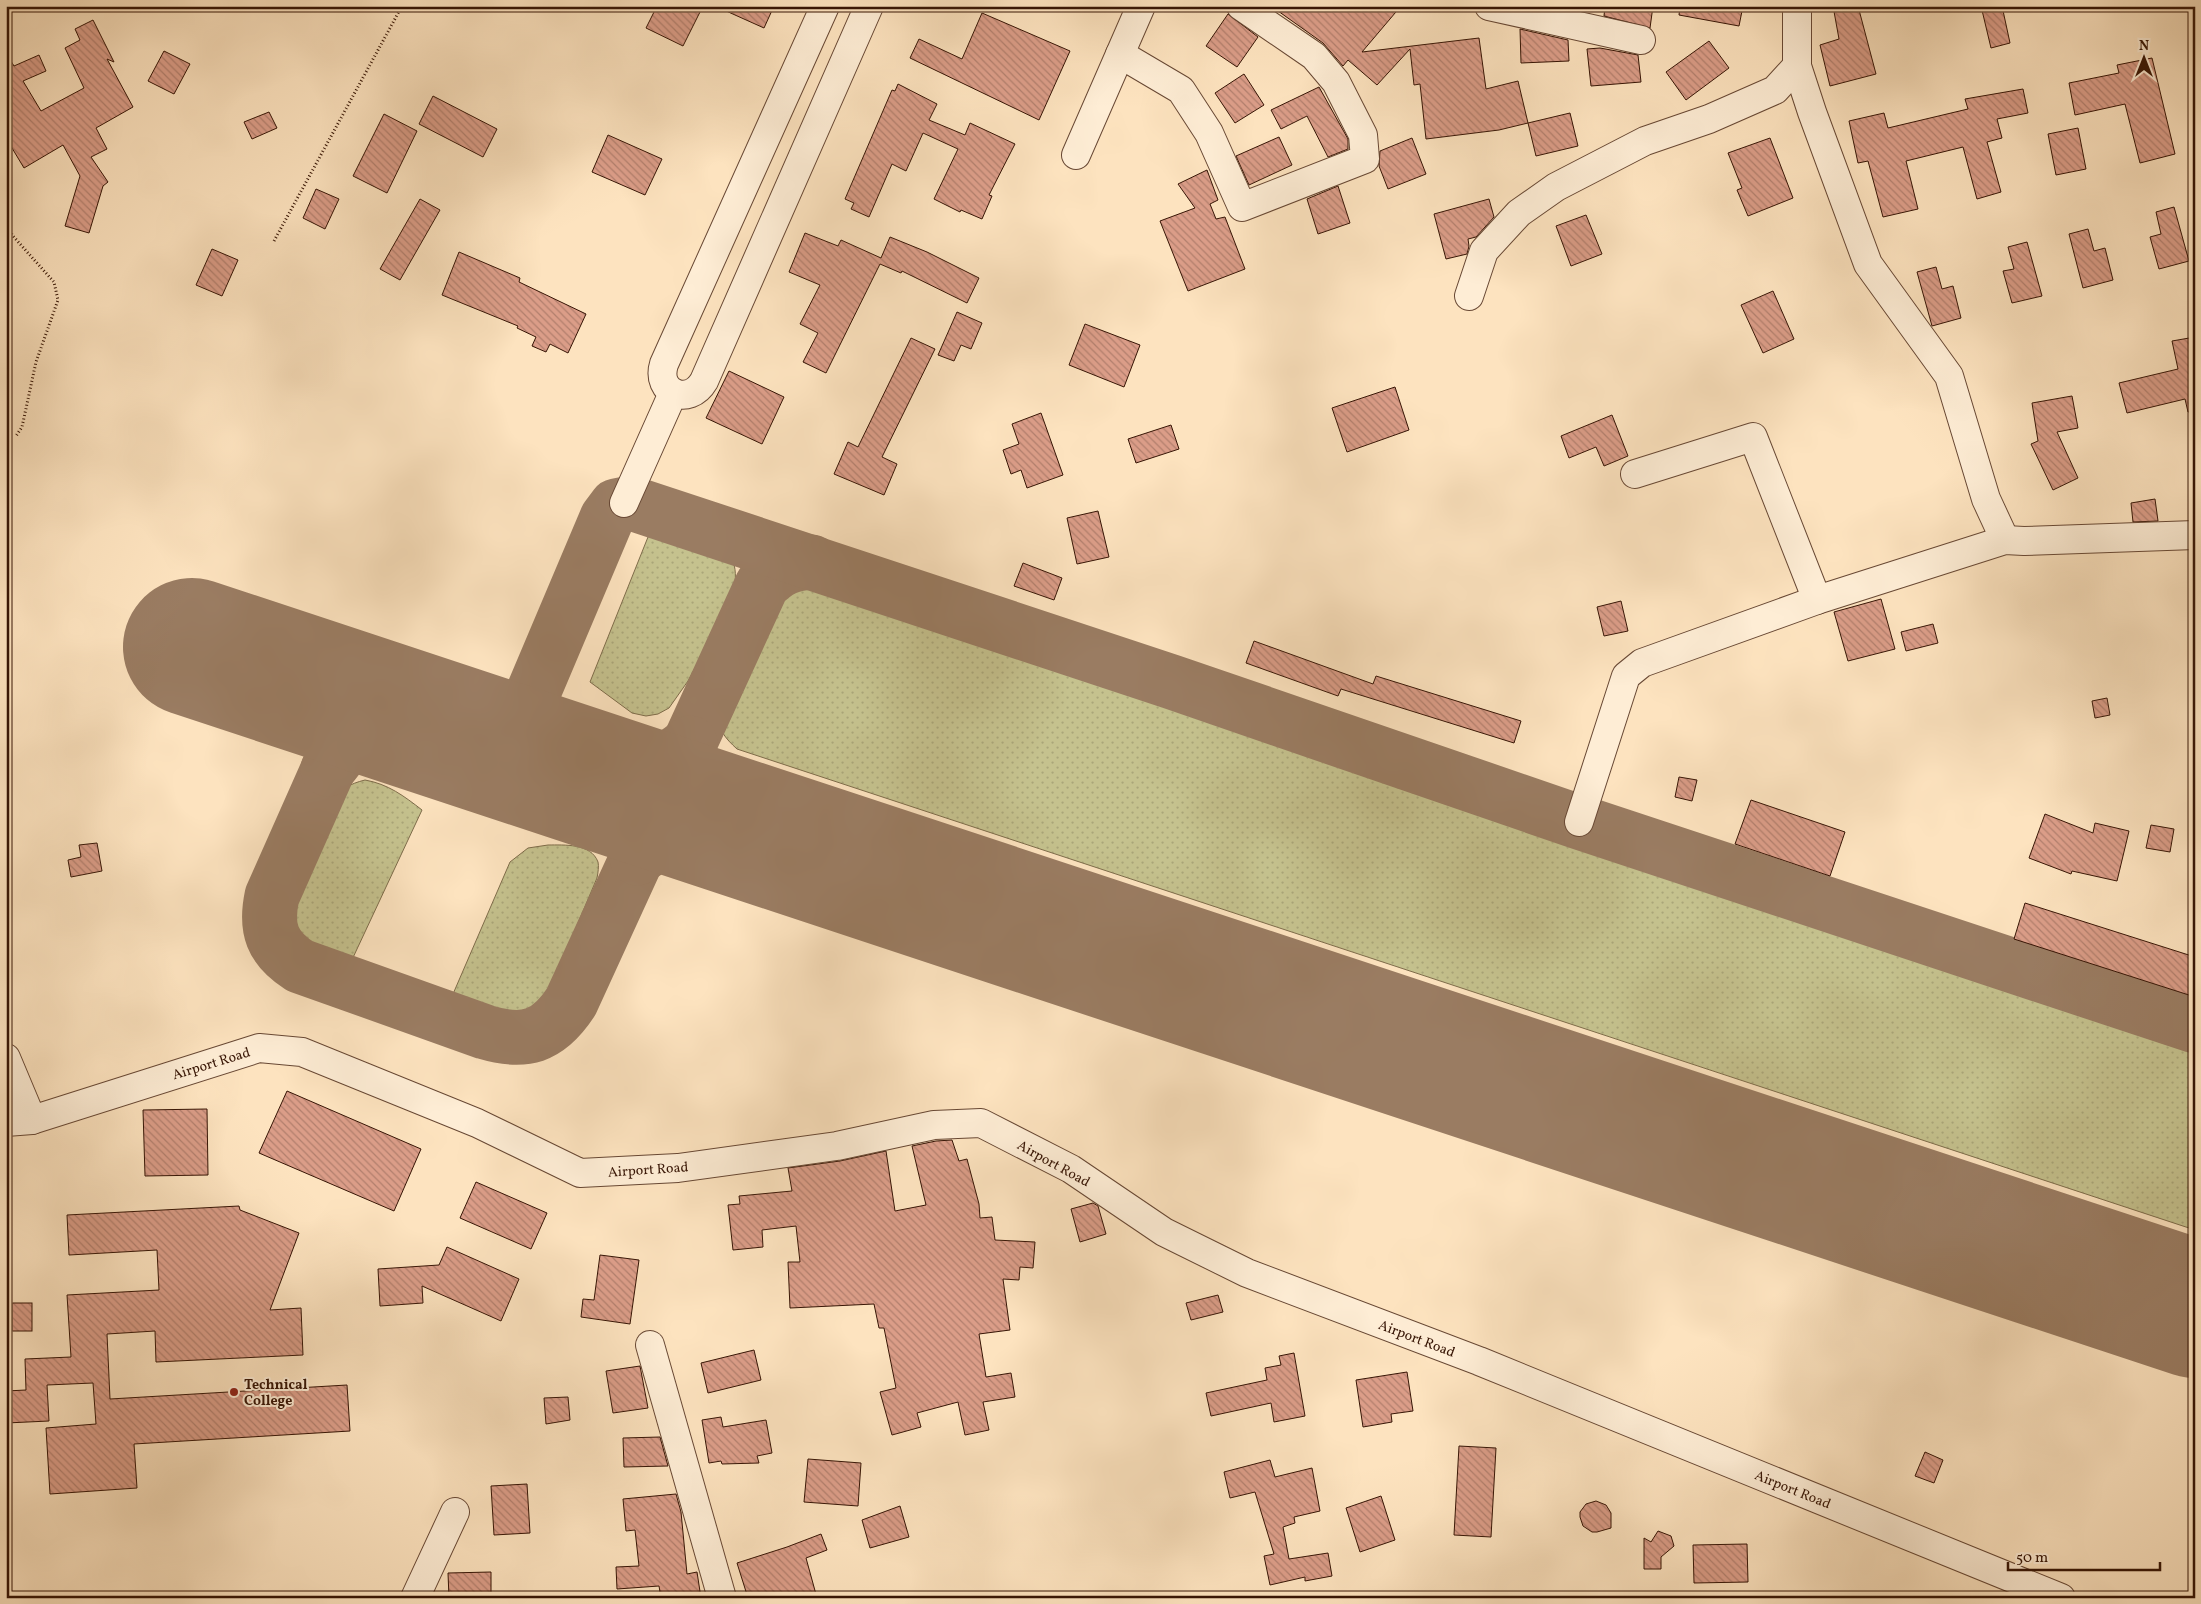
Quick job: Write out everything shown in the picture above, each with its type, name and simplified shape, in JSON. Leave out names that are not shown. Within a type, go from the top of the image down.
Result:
[{"type":"street","points":[[825,6],[664,364],[662,377],[664,384],[673,393],[680,395],[695,392],[704,381],[869,6]]},
{"type":"street","points":[[1076,155],[1141,6]]},
{"type":"street","points":[[1120,54],[1181,90],[1209,133],[1242,207],[1366,159],[1363,135],[1336,82],[1314,56],[1242,6]]},
{"type":"street","points":[[1489,6],[1641,40]]},
{"type":"street","points":[[1797,6],[1797,66],[1868,264],[1949,376],[1986,499],[2005,540]]},
{"type":"street","points":[[1469,296],[1484,251],[1519,213],[1556,187],[1645,141],[1709,119],[1775,90],[1797,66]]},
{"type":"street","points":[[624,503],[673,393]]},
{"type":"street","points":[[1635,474],[1753,437],[1817,600]]},
{"type":"street","points":[[1579,822],[1626,676],[1642,663],[1817,600],[2005,540],[2024,542],[2195,535]]},
{"type":"street","name":"Airport Road","points":[[19,1121],[259,1048],[302,1052],[477,1123],[580,1173],[678,1168],[837,1146],[934,1125],[981,1123],[1071,1170],[1164,1232],[1247,1273],[1479,1361],[2061,1598]]},
{"type":"street","points":[[6,1058],[19,1121]]},
{"type":"street","points":[[650,1345],[722,1598]]},
{"type":"street","points":[[415,1598],[455,1512]]},
{"type":"path","points":[[274,241],[402,6]]},
{"type":"path","points":[[6,217],[12,235],[54,282],[58,300],[36,362],[22,427],[16,436]]},
{"type":"shaded area","points":[[652,527],[685,534],[719,547],[733,562],[735,578],[734,593],[688,681],[669,708],[658,714],[646,716],[632,713],[590,682]]},
{"type":"shaded area","points":[[790,581],[812,581],[2195,1038],[2195,1230],[737,749],[723,733],[719,724],[718,713],[780,587]]},
{"type":"shaded area","points":[[365,780],[402,795],[422,810],[350,964],[310,949],[300,943],[288,925],[286,911],[287,894],[331,801],[338,793],[354,783]]},
{"type":"shaded area","points":[[548,845],[569,845],[583,848],[594,856],[598,862],[598,868],[597,878],[545,999],[533,1012],[513,1016],[492,1011],[453,994],[510,862],[528,848]]},
{"type":"building","points":[[657,6],[703,6],[683,46],[646,28]]},
{"type":"building","points":[[715,6],[774,6],[764,28]]},
{"type":"building","points":[[1271,6],[1401,6],[1362,52],[1479,38],[1486,89],[1518,81],[1528,123],[1499,130],[1426,139],[1420,84],[1414,85],[1410,49],[1377,85],[1348,60],[1343,66],[1323,43]]},
{"type":"building","points":[[1605,6],[1653,6],[1650,28],[1604,16]]},
{"type":"building","points":[[1680,6],[1743,6],[1739,26],[1679,15]]},
{"type":"building","points":[[1833,6],[1858,6],[1876,74],[1830,86],[1820,45],[1839,39]]},
{"type":"building","points":[[1981,6],[2002,6],[2010,43],[1991,48]]},
{"type":"building","points":[[982,13],[1070,51],[1039,120],[910,58],[919,39],[962,59]]},
{"type":"building","points":[[1228,14],[1258,37],[1237,67],[1206,46]]},
{"type":"building","points":[[93,20],[114,62],[107,59],[133,107],[96,128],[107,149],[91,157],[108,182],[103,186],[89,233],[65,226],[80,176],[63,145],[24,168],[6,138],[6,53],[14,66],[39,55],[46,71],[23,81],[41,111],[84,88],[65,48],[80,40],[75,29]]},
{"type":"building","points":[[1520,29],[1568,40],[1569,61],[1521,63]]},
{"type":"building","points":[[1709,41],[1729,68],[1686,100],[1666,72]]},
{"type":"building","points":[[1600,48],[1638,55],[1641,82],[1591,86],[1587,49]]},
{"type":"building","points":[[164,51],[190,64],[174,94],[148,81]]},
{"type":"building","points":[[2152,58],[2175,154],[2140,163],[2125,104],[2075,115],[2069,83],[2119,73],[2117,65]]},
{"type":"building","points":[[1244,74],[1264,105],[1235,123],[1215,93]]},
{"type":"building","points":[[898,84],[937,104],[929,120],[965,135],[970,123],[1015,144],[989,195],[992,196],[982,219],[961,210],[960,212],[934,199],[958,149],[923,133],[906,171],[892,164],[869,217],[851,209],[854,203],[845,199],[892,90],[895,91]]},
{"type":"building","points":[[1319,87],[1348,139],[1348,149],[1328,157],[1307,116],[1281,129],[1271,110]]},
{"type":"building","points":[[2023,89],[2028,113],[1997,119],[2002,138],[1987,142],[2001,192],[1977,199],[1963,147],[1906,161],[1918,209],[1883,217],[1868,161],[1858,163],[1849,121],[1884,113],[1888,128],[1968,109],[1965,99]]},
{"type":"building","points":[[433,96],[497,129],[483,157],[419,124]]},
{"type":"building","points":[[269,112],[277,128],[252,139],[244,122]]},
{"type":"building","points":[[1570,113],[1578,146],[1536,156],[1528,123]]},
{"type":"building","points":[[384,114],[417,131],[387,193],[353,176]]},
{"type":"building","points":[[2078,128],[2086,169],[2056,175],[2048,134]]},
{"type":"building","points":[[608,135],[662,159],[645,195],[592,172]]},
{"type":"building","points":[[1279,137],[1292,165],[1249,185],[1236,156]]},
{"type":"building","points":[[1412,138],[1426,174],[1388,189],[1379,166],[1380,151]]},
{"type":"building","points":[[1770,138],[1793,198],[1748,216],[1737,190],[1742,188],[1728,153]]},
{"type":"building","points":[[1207,170],[1218,200],[1210,204],[1216,219],[1225,217],[1245,269],[1188,291],[1160,221],[1195,208],[1178,184]]},
{"type":"building","points":[[1338,186],[1350,223],[1318,234],[1307,199]]},
{"type":"building","points":[[316,189],[339,199],[325,229],[303,218]]},
{"type":"building","points":[[420,199],[440,210],[400,280],[380,269]]},
{"type":"building","points":[[1489,199],[1494,217],[1476,237],[1468,239],[1467,254],[1446,259],[1434,214]]},
{"type":"building","points":[[2174,207],[2189,261],[2159,269],[2150,237],[2161,234],[2156,212]]},
{"type":"building","points":[[1586,215],[1602,254],[1571,266],[1556,226]]},
{"type":"building","points":[[2088,229],[2094,251],[2105,248],[2113,280],[2083,288],[2069,234]]},
{"type":"building","points":[[805,233],[838,246],[841,240],[881,258],[890,237],[927,252],[979,278],[967,303],[902,271],[901,273],[880,264],[826,373],[803,362],[818,333],[800,324],[820,285],[789,272]]},
{"type":"building","points":[[2027,242],[2042,296],[2012,303],[2003,271],[2014,269],[2008,247]]},
{"type":"building","points":[[212,249],[238,260],[222,296],[196,285]]},
{"type":"building","points":[[459,252],[520,278],[519,282],[586,314],[568,353],[550,344],[546,352],[532,346],[536,337],[517,328],[518,326],[442,295]]},
{"type":"building","points":[[1936,267],[1942,289],[1953,286],[1961,318],[1932,326],[1917,272]]},
{"type":"building","points":[[1773,291],[1794,339],[1763,353],[1741,305]]},
{"type":"building","points":[[957,312],[982,323],[971,349],[961,345],[954,361],[938,355]]},
{"type":"building","points":[[1085,324],[1140,345],[1124,387],[1069,365]]},
{"type":"building","points":[[2195,337],[2195,411],[2188,412],[2185,399],[2127,413],[2119,383],[2178,369],[2172,341]]},
{"type":"building","points":[[911,338],[935,349],[882,457],[897,464],[884,495],[834,474],[848,442],[858,447]]},
{"type":"building","points":[[729,371],[784,397],[762,444],[706,418]]},
{"type":"building","points":[[1395,387],[1409,430],[1347,452],[1332,408]]},
{"type":"building","points":[[2072,396],[2078,428],[2057,432],[2078,478],[2053,490],[2031,444],[2038,441],[2032,403]]},
{"type":"building","points":[[1041,413],[1063,475],[1027,488],[1021,470],[1011,474],[1003,450],[1019,444],[1012,424]]},
{"type":"building","points":[[1612,415],[1628,456],[1604,466],[1596,447],[1569,458],[1561,436]]},
{"type":"building","points":[[1171,425],[1179,449],[1136,463],[1128,439]]},
{"type":"building","points":[[2155,499],[2158,521],[2133,522],[2131,503]]},
{"type":"building","points":[[1098,511],[1109,557],[1077,564],[1067,518]]},
{"type":"building","points":[[1023,563],[1062,578],[1054,600],[1014,586]]},
{"type":"building","points":[[1881,599],[1895,649],[1848,661],[1834,612]]},
{"type":"building","points":[[1621,601],[1628,631],[1604,636],[1597,607]]},
{"type":"building","points":[[1933,624],[1938,643],[1906,651],[1901,632]]},
{"type":"building","points":[[1254,641],[1373,684],[1376,676],[1521,721],[1514,743],[1341,689],[1338,696],[1246,663]]},
{"type":"building","points":[[2107,698],[2110,715],[2095,718],[2092,701]]},
{"type":"building","points":[[1679,777],[1697,780],[1692,801],[1675,797]]},
{"type":"building","points":[[1751,800],[1845,832],[1830,876],[1735,844]]},
{"type":"building","points":[[2045,814],[2093,833],[2095,823],[2129,831],[2117,881],[2072,871],[2071,874],[2029,858]]},
{"type":"building","points":[[2151,825],[2174,829],[2170,852],[2146,848]]},
{"type":"building","points":[[97,843],[102,871],[71,877],[68,860],[81,857],[79,845]]},
{"type":"building","points":[[2025,903],[2195,957],[2195,988],[2192,996],[2014,939]]},
{"type":"building","points":[[287,1091],[421,1149],[394,1211],[259,1153]]},
{"type":"building","points":[[207,1109],[208,1175],[145,1176],[143,1110]]},
{"type":"building","points":[[952,1140],[959,1161],[967,1159],[979,1204],[980,1218],[992,1217],[995,1240],[1035,1242],[1033,1268],[1020,1267],[1019,1280],[1003,1279],[1010,1330],[979,1334],[986,1377],[1011,1373],[1015,1397],[983,1402],[989,1430],[965,1435],[958,1402],[917,1413],[921,1427],[892,1435],[880,1392],[896,1388],[884,1328],[879,1328],[874,1304],[790,1308],[788,1262],[800,1262],[796,1226],[762,1230],[763,1247],[733,1250],[728,1205],[740,1204],[739,1196],[792,1191],[788,1168],[840,1161],[886,1151],[895,1211],[926,1205],[912,1146]]},
{"type":"building","points":[[476,1182],[547,1213],[531,1249],[460,1218]]},
{"type":"building","points":[[1093,1203],[1098,1206],[1106,1234],[1080,1242],[1071,1209]]},
{"type":"building","points":[[239,1206],[240,1210],[299,1233],[270,1310],[301,1308],[303,1355],[156,1362],[155,1331],[107,1334],[110,1399],[347,1385],[350,1431],[134,1444],[137,1488],[50,1494],[46,1428],[96,1424],[93,1383],[47,1385],[49,1421],[6,1423],[6,1391],[26,1390],[25,1359],[71,1357],[67,1295],[159,1290],[157,1250],[69,1255],[67,1215]]},
{"type":"building","points":[[447,1247],[519,1279],[501,1321],[422,1286],[423,1303],[380,1306],[378,1269],[439,1265]]},
{"type":"building","points":[[600,1255],[639,1260],[630,1324],[581,1317],[583,1299],[594,1300]]},
{"type":"building","points":[[1218,1295],[1223,1312],[1191,1320],[1186,1303]]},
{"type":"building","points":[[12,1303],[32,1303],[32,1331],[12,1331]]},
{"type":"building","points":[[754,1350],[761,1380],[708,1393],[701,1363]]},
{"type":"building","points":[[1294,1353],[1305,1416],[1274,1422],[1271,1403],[1211,1416],[1206,1393],[1267,1380],[1265,1368],[1281,1365],[1279,1356]]},
{"type":"building","points":[[640,1366],[648,1408],[613,1413],[606,1371]]},
{"type":"building","points":[[1407,1372],[1413,1411],[1391,1414],[1392,1422],[1363,1427],[1356,1380]]},
{"type":"building","points":[[568,1397],[570,1420],[546,1424],[544,1398]]},
{"type":"building","points":[[721,1417],[723,1427],[766,1420],[772,1453],[757,1456],[759,1463],[722,1464],[721,1461],[709,1463],[702,1420]]},
{"type":"building","points":[[660,1437],[668,1466],[624,1467],[623,1438]]},
{"type":"building","points":[[1459,1446],[1496,1448],[1491,1537],[1454,1535]]},
{"type":"building","points":[[1925,1452],[1943,1460],[1934,1483],[1915,1476]]},
{"type":"building","points":[[808,1459],[861,1463],[858,1506],[804,1502]]},
{"type":"building","points":[[1270,1460],[1275,1477],[1312,1468],[1320,1511],[1294,1517],[1295,1523],[1283,1527],[1289,1559],[1328,1553],[1332,1576],[1305,1581],[1305,1577],[1270,1585],[1264,1556],[1274,1554],[1255,1492],[1230,1498],[1224,1472]]},
{"type":"building","points":[[527,1484],[530,1533],[494,1535],[491,1486]]},
{"type":"building","points":[[676,1494],[681,1512],[687,1574],[697,1572],[701,1598],[661,1598],[659,1586],[617,1589],[616,1567],[639,1566],[635,1530],[626,1531],[623,1499]]},
{"type":"building","points":[[1381,1496],[1395,1540],[1360,1552],[1346,1508]]},
{"type":"building","points":[[1596,1501],[1606,1505],[1611,1513],[1611,1528],[1592,1532],[1583,1526],[1580,1512],[1586,1504]]},
{"type":"building","points":[[900,1506],[909,1537],[870,1548],[862,1520]]},
{"type":"building","points":[[1658,1531],[1671,1536],[1674,1546],[1661,1557],[1661,1569],[1644,1569],[1644,1538],[1651,1542]]},
{"type":"building","points":[[821,1534],[827,1550],[806,1558],[817,1598],[748,1598],[737,1563]]},
{"type":"building","points":[[1747,1544],[1748,1582],[1694,1583],[1693,1545]]},
{"type":"building","points":[[491,1572],[491,1598],[449,1598],[448,1573]]},
{"type":"taxiway","points":[[508,752],[607,518],[616,506],[631,503],[1172,682],[1579,822],[2195,1026]]},
{"type":"taxiway","points":[[358,702],[272,896],[269,918],[270,928],[277,945],[290,959],[300,966],[485,1032],[512,1037],[534,1035],[553,1023],[571,1002],[762,585],[784,568],[812,562]]},
{"type":"taxiway","points":[[328,769],[346,748],[367,736],[392,731],[441,729]]},
{"type":"taxiway","points":[[637,858],[634,835],[629,818],[620,802],[606,784],[650,768],[690,743]]},
{"type":"taxiway","points":[[637,858],[659,843],[679,834],[701,827],[727,824]]},
{"type":"runway","points":[[192,647],[2195,1309]]},
{"type":"place","name":"Technical College","points":[[234,1392]]}]
